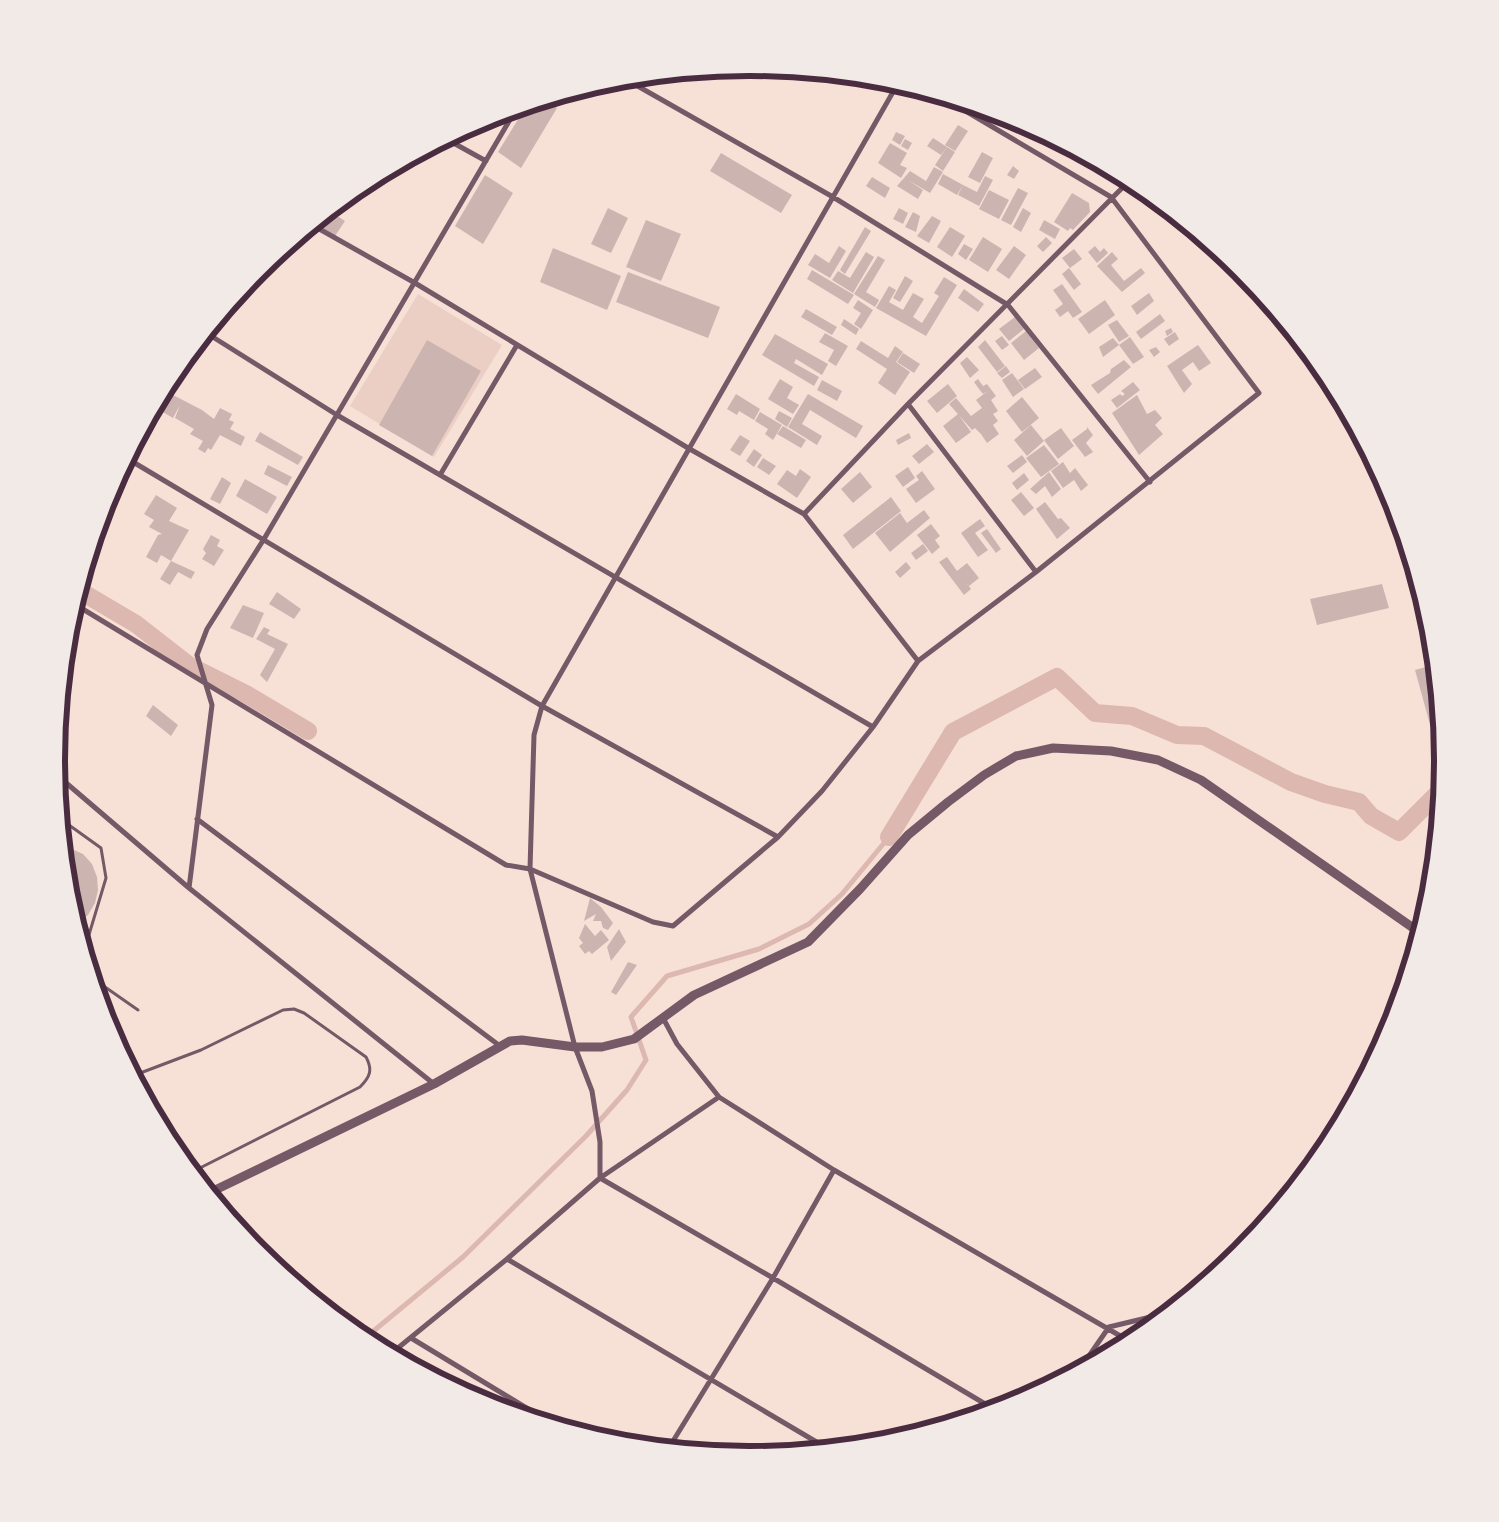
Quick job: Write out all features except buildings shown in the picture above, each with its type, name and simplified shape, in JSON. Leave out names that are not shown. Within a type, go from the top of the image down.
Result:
[{"type":"street","points":[[638,86],[834,197],[1008,305],[1150,482]]},
{"type":"street","points":[[600,1178],[600,1142],[592,1091],[575,1047],[530,870],[534,735],[542,706],[893,92]]},
{"type":"street","points":[[82,609],[506,865],[530,870],[653,922],[673,926],[778,837],[822,791],[873,727],[918,661],[1036,572],[1259,393],[1111,197],[968,112]]},
{"type":"street","points":[[189,888],[212,705],[197,655],[207,629],[264,539],[509,121]]},
{"type":"street","points":[[455,144],[486,161]]},
{"type":"street","points":[[804,514],[908,404],[1008,305],[1122,187]]},
{"type":"street","points":[[319,229],[517,344],[688,448],[804,514],[918,661]]},
{"type":"street","points":[[212,337],[337,415],[873,727]]},
{"type":"street","points":[[440,475],[517,344]]},
{"type":"street","points":[[908,404],[1036,572]]},
{"type":"street","points":[[134,462],[542,706],[778,837]]},
{"type":"street","points":[[216,1190],[434,1084],[500,1046],[522,1040],[575,1047],[602,1047],[634,1039],[694,995],[808,942],[860,889],[908,835],[984,774],[1016,756],[1053,748],[1111,751],[1158,760],[1201,780],[1413,928]]},
{"type":"street","points":[[65,782],[189,888],[434,1084]]},
{"type":"street","points":[[197,819],[500,1046]]},
{"type":"street","points":[[663,1018],[677,1044],[719,1097],[834,1170],[1122,1335]]},
{"type":"street","points":[[398,1348],[507,1259],[600,1178],[719,1097]]},
{"type":"street","points":[[673,1441],[773,1278],[834,1170]]},
{"type":"street","points":[[600,1178],[984,1403]]},
{"type":"street","points":[[507,1259],[817,1442]]},
{"type":"street","points":[[1089,1355],[1109,1327],[1147,1318]]},
{"type":"street","points":[[411,1338],[527,1408]]},
{"type":"lane","points":[[68,824],[101,848],[106,878],[88,938]]},
{"type":"lane","points":[[103,985],[138,1010]]},
{"type":"lane","points":[[141,1073],[200,1050],[262,1018],[283,1010],[294,1009],[304,1013],[366,1057],[371,1066],[369,1078],[360,1087],[199,1168]]},
{"type":"shaded area","points":[[418,294],[502,345],[434,457],[350,406]]},
{"type":"waterway","points":[[86,594],[136,624],[190,666],[246,694],[308,731]]},
{"type":"waterway","points":[[889,837],[953,732],[1057,677],[1095,713],[1132,716],[1177,735],[1204,736],[1291,782],[1325,794],[1359,802],[1371,816],[1399,832],[1433,798]]},
{"type":"waterway","points":[[372,1332],[463,1257],[586,1136],[627,1090],[646,1060],[631,1017],[667,976],[759,949],[809,924],[842,894],[889,837]]}]
